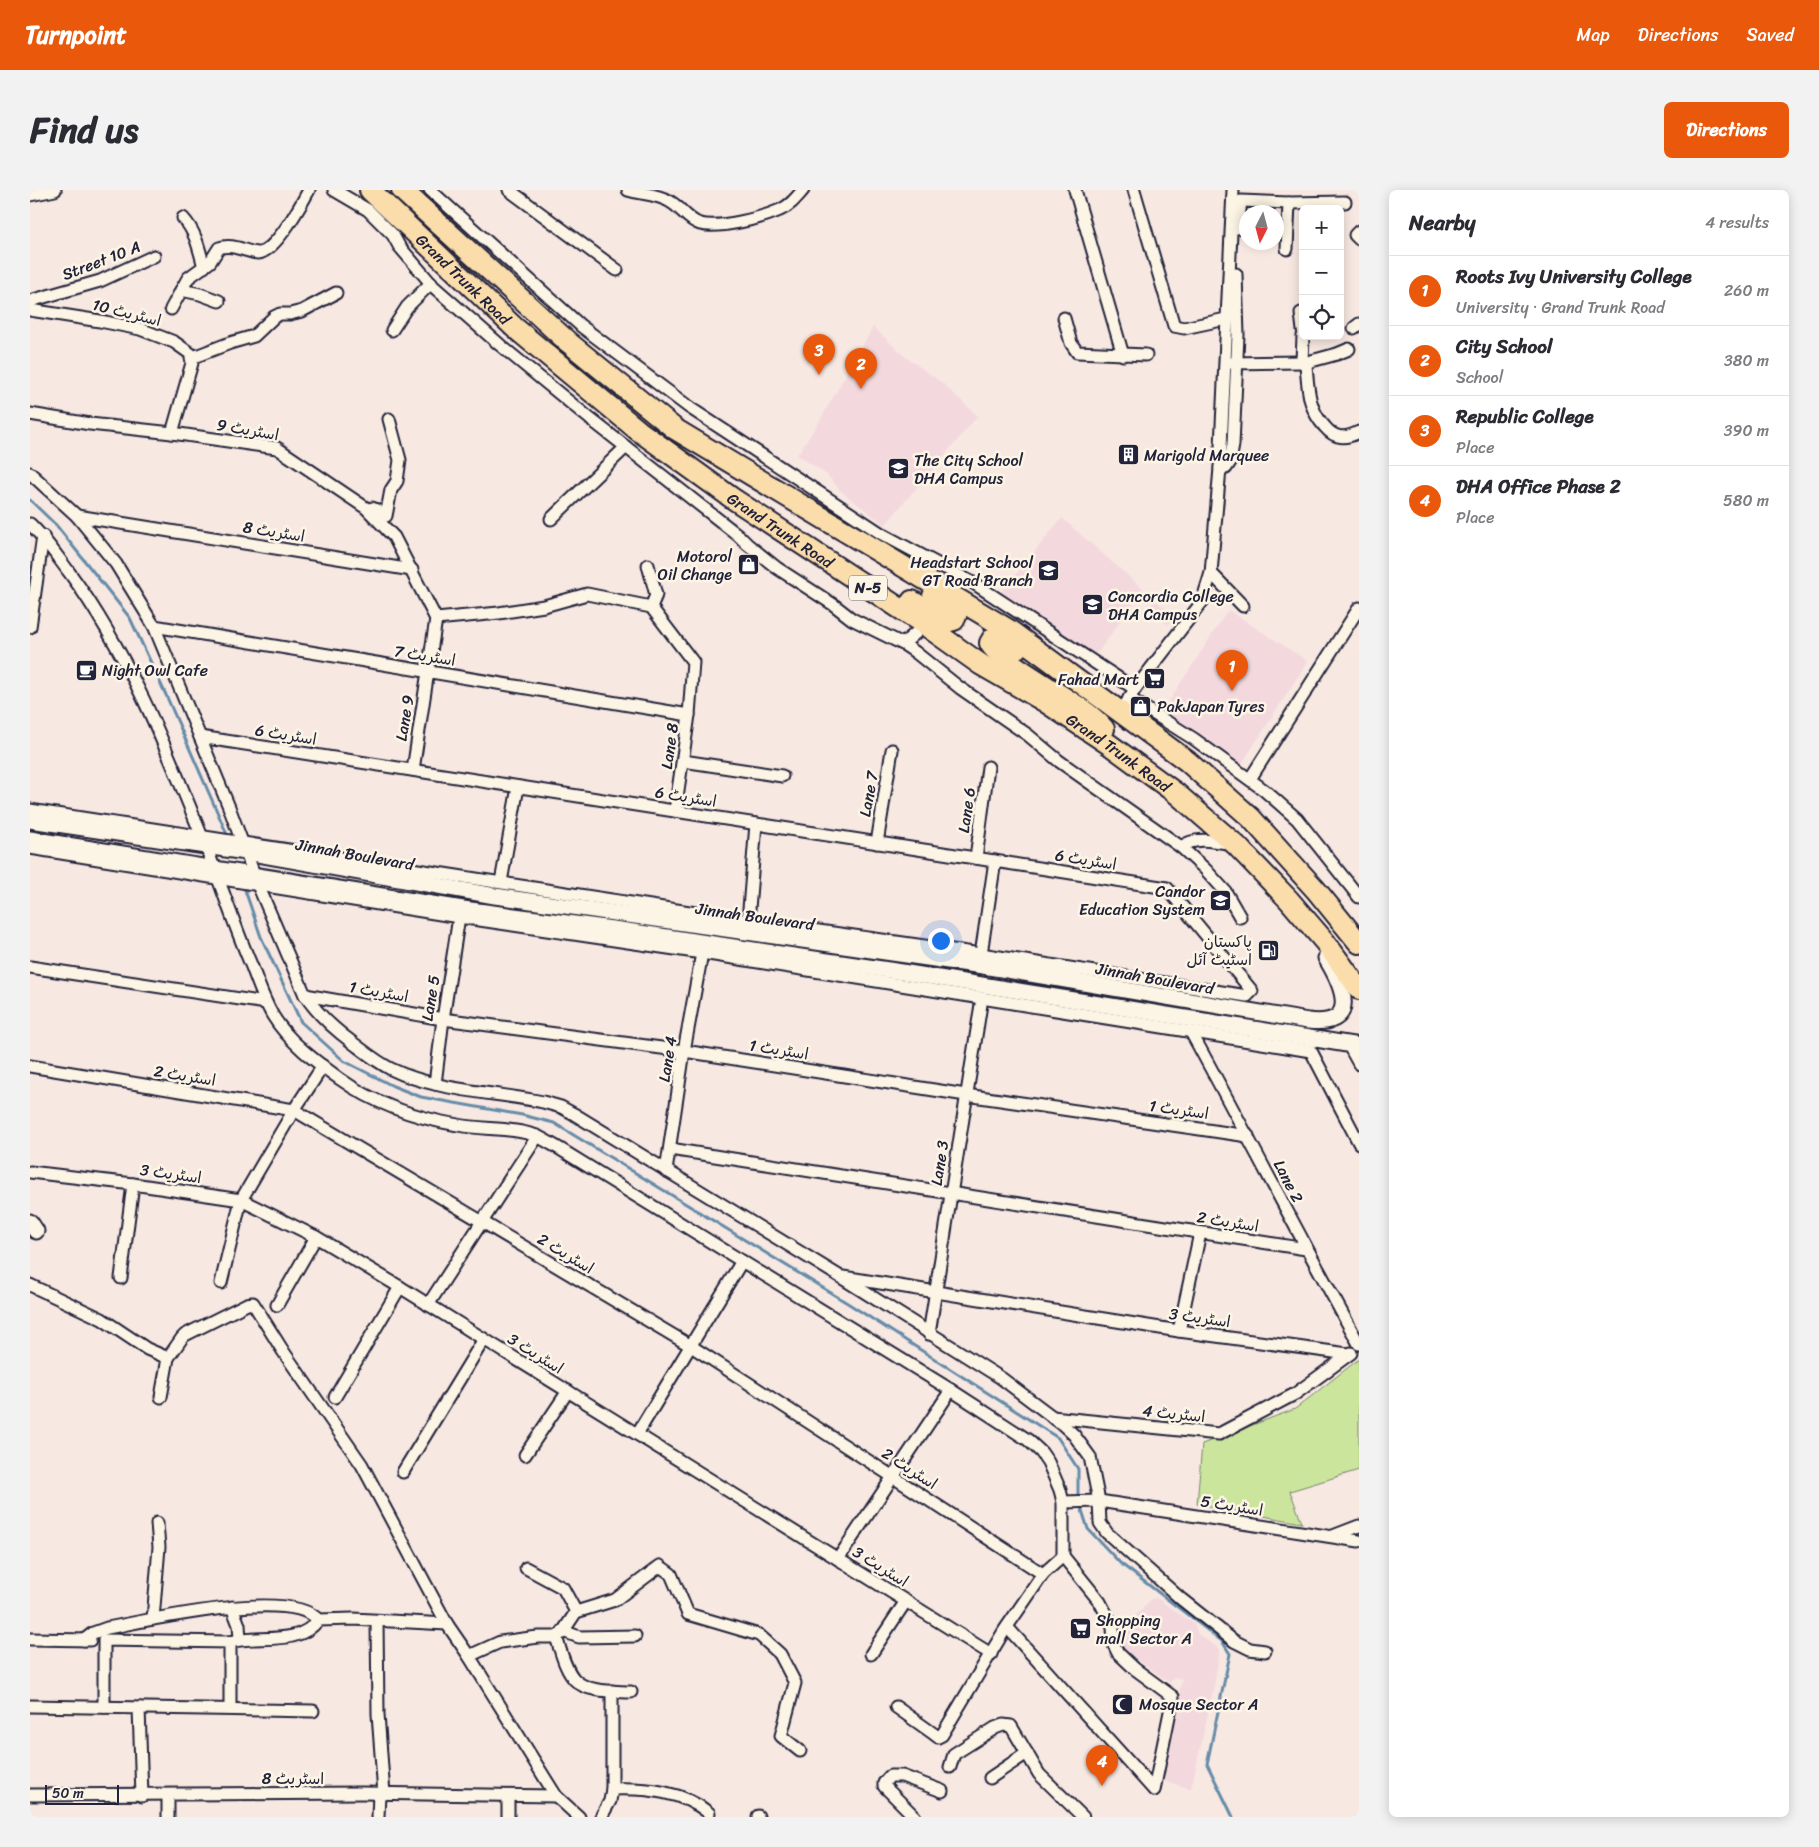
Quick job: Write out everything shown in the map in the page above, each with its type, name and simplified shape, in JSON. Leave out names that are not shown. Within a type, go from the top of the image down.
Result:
[{"type":"highway","name":"Grand Trunk Road","points":[[370,190],[401,231],[639,431],[686,466],[786,534],[925,625],[980,664],[1044,701],[1130,759],[1177,794],[1236,845],[1289,900],[1325,942],[1359,989]]},
{"type":"highway","name":"Grand Trunk Road","points":[[402,190],[568,342],[675,429],[1126,702],[1187,761],[1251,818],[1316,890],[1359,942]]},
{"type":"highway","points":[[786,534],[901,594],[942,620],[947,622],[954,620],[956,616],[948,606],[906,578],[855,538]]},
{"type":"highway","points":[[1126,702],[1072,684],[1006,640],[997,637],[990,641],[992,648],[1096,720],[1130,759]]},
{"type":"street","points":[[30,196],[55,190]]},
{"type":"street","points":[[171,308],[188,278],[204,267],[222,247],[235,247],[262,253],[274,243],[290,223],[309,190]]},
{"type":"street","points":[[334,190],[401,231],[399,246],[431,283],[500,345],[626,447],[738,534],[746,544],[777,568],[834,604],[852,619],[903,644],[960,688],[1028,734],[1059,760],[1181,847],[1205,869],[1225,892],[1240,917]]},
{"type":"street","points":[[430,190],[581,326],[690,408],[882,534],[975,584],[1126,702],[1194,739],[1250,779],[1297,819],[1359,897]]},
{"type":"street","points":[[509,190],[617,270]]},
{"type":"street","points":[[628,190],[664,198],[676,204],[692,220],[708,225],[734,223],[780,210],[791,203],[803,190]]},
{"type":"street","points":[[1075,190],[1123,354]]},
{"type":"street","points":[[1134,190],[1174,326],[1184,328],[1226,319]]},
{"type":"street","points":[[1231,363],[1226,319],[1233,190]]},
{"type":"street","points":[[1126,702],[1202,602],[1211,573],[1231,363],[1238,335],[1236,272],[1241,201],[1290,203],[1345,202]]},
{"type":"street","points":[[1287,249],[1290,203]]},
{"type":"street","points":[[183,218],[193,231],[204,267]]},
{"type":"street","points":[[1359,231],[1355,235],[1359,239]]},
{"type":"street","name":"Street 10 A","points":[[30,300],[100,280],[154,256]]},
{"type":"street","points":[[392,330],[407,307],[431,283]]},
{"type":"street","points":[[180,290],[200,294],[219,301]]},
{"type":"street","points":[[172,433],[192,358],[254,336],[274,317],[302,311],[336,293]]},
{"type":"street","name":"اسٹریٹ 10","points":[[30,310],[140,329],[174,342],[191,354],[192,358]]},
{"type":"street","points":[[1064,318],[1071,343],[1077,352],[1146,355]]},
{"type":"street","points":[[568,342],[581,326]]},
{"type":"street","points":[[1303,340],[1303,362],[1306,365],[1310,401],[1316,417],[1331,434],[1346,438],[1359,432]]},
{"type":"street","points":[[1231,363],[1303,362],[1336,354],[1349,348]]},
{"type":"street","name":"اسٹریٹ 9","points":[[30,414],[90,424],[172,433],[277,448],[366,508],[394,536],[412,570]]},
{"type":"street","points":[[366,508],[376,509],[386,516],[391,490],[397,482],[400,460],[389,419]]},
{"type":"street","points":[[551,520],[626,447]]},
{"type":"street","points":[[30,473],[77,516],[116,564],[154,626],[256,879],[305,994],[313,1007],[326,1021],[376,1060],[417,1079],[435,1084],[519,1097],[560,1107],[574,1114],[839,1276],[1000,1378],[1052,1416],[1074,1435],[1090,1457],[1094,1501],[1100,1523],[1116,1542],[1181,1599],[1234,1641],[1250,1649],[1265,1652]]},
{"type":"street","name":"اسٹریٹ 8","points":[[77,516],[412,570]]},
{"type":"street","points":[[30,524],[43,536],[84,592],[107,627],[129,670],[158,730],[204,842],[266,1003],[274,1017],[292,1040],[323,1066],[365,1094],[411,1114],[459,1125],[517,1131],[537,1136],[951,1390],[1028,1440],[1041,1452],[1048,1462],[1066,1502],[1063,1556],[1100,1602],[1113,1628],[1114,1645],[1118,1653],[1173,1697],[1154,1790],[1007,1627]]},
{"type":"street","points":[[30,627],[43,536]]},
{"type":"street","points":[[648,566],[656,595],[651,607]]},
{"type":"street","points":[[412,570],[436,619],[428,672]]},
{"type":"street","points":[[1211,573],[1243,606]]},
{"type":"street","points":[[436,619],[508,612],[544,606],[587,594],[651,607],[693,662],[689,715]]},
{"type":"street","points":[[1250,779],[1359,608]]},
{"type":"street","points":[[903,644],[925,625]]},
{"type":"street","name":"اسٹریٹ 7","points":[[154,626],[689,715]]},
{"type":"street","name":"Lane 9","points":[[413,770],[428,672]]},
{"type":"street","name":"Lane 8","points":[[676,811],[689,715]]},
{"type":"street","name":"اسٹریٹ 6","points":[[200,737],[1167,888],[1252,991],[1247,996],[1052,972]]},
{"type":"street","name":"Lane 7","points":[[877,843],[892,750]]},
{"type":"street","points":[[683,761],[782,776]]},
{"type":"street","name":"Lane 6","points":[[976,858],[988,767]]},
{"type":"street","points":[[501,882],[518,787]]},
{"type":"street","points":[[30,810],[204,842]]},
{"type":"street","name":"Jinnah Boulevard","points":[[30,820],[244,848],[495,896],[574,900],[740,932],[1052,972],[1308,1022],[1326,1022],[1342,1016],[1348,1001],[1335,972],[1289,900]]},
{"type":"street","points":[[748,920],[756,824]]},
{"type":"street","name":"Jinnah Boulevard","points":[[30,839],[216,873],[570,928],[902,972],[1049,1002],[1258,1030],[1353,1045]]},
{"type":"street","points":[[1181,847],[1192,841],[1204,840],[1236,845]]},
{"type":"street","points":[[30,848],[216,873]]},
{"type":"street","points":[[244,848],[501,882],[574,900],[748,920],[981,954],[1052,972]]},
{"type":"street","points":[[981,954],[995,861]]},
{"type":"street","points":[[256,879],[460,917],[570,928],[702,953],[982,998],[1049,1002],[1191,1032],[1311,1052],[1359,1143]]},
{"type":"street","name":"Lane 5","points":[[435,1084],[443,1019],[460,917]]},
{"type":"street","name":"Lane 4","points":[[666,1171],[684,1051],[702,953]]},
{"type":"street","points":[[902,972],[905,954]]},
{"type":"street","points":[[30,967],[266,1003]]},
{"type":"street","name":"اسٹریٹ 1","points":[[305,994],[443,1019],[684,1051],[1248,1136]]},
{"type":"street","name":"Lane 3","points":[[929,1334],[982,998]]},
{"type":"street","points":[[1250,1012],[1258,1030]]},
{"type":"street","name":"Lane 2","points":[[1191,1032],[1248,1136],[1306,1249],[1359,1344]]},
{"type":"street","points":[[1353,1045],[1359,1064]]},
{"type":"street","name":"اسٹریٹ 2","points":[[30,1066],[294,1110],[691,1346],[1043,1574]]},
{"type":"street","points":[[221,1283],[241,1200],[294,1110],[323,1066]]},
{"type":"street","points":[[428,1304],[537,1136]]},
{"type":"street","name":"اسٹریٹ 2","points":[[670,1149],[1306,1249]]},
{"type":"street","name":"اسٹریٹ 3","points":[[30,1172],[133,1184],[241,1200],[316,1237],[428,1304],[991,1654]]},
{"type":"street","points":[[121,1278],[133,1184]]},
{"type":"street","points":[[1179,1331],[1200,1233]]},
{"type":"street","points":[[277,1306],[316,1237]]},
{"type":"street","points":[[637,1434],[742,1261]]},
{"type":"street","name":"اسٹریٹ 3","points":[[839,1276],[1179,1331],[1348,1354]]},
{"type":"street","points":[[30,1285],[102,1318],[147,1349],[168,1358]]},
{"type":"street","points":[[335,1397],[400,1287]]},
{"type":"street","points":[[161,1397],[168,1358],[185,1335],[247,1304],[253,1303],[283,1351],[362,1465],[447,1624],[556,1796],[578,1817]]},
{"type":"street","points":[[403,1472],[484,1339]]},
{"type":"street","name":"اسٹریٹ 4","points":[[1052,1416],[1219,1434],[1295,1394],[1348,1354],[1359,1348]]},
{"type":"street","points":[[838,1559],[951,1390]]},
{"type":"street","points":[[525,1455],[568,1391]]},
{"type":"street","name":"اسٹریٹ 5","points":[[1066,1502],[1094,1501],[1359,1541]]},
{"type":"street","points":[[153,1619],[159,1547],[157,1524]]},
{"type":"street","points":[[1333,1536],[1359,1526]]},
{"type":"street","points":[[896,1707],[938,1737],[942,1735],[1007,1627],[1043,1574],[1063,1556]]},
{"type":"street","points":[[631,1692],[592,1688],[575,1680],[568,1668],[560,1634],[576,1612],[615,1600],[660,1566],[671,1574],[688,1614],[759,1635],[780,1654],[795,1683],[781,1736],[800,1751]]},
{"type":"street","points":[[526,1568],[563,1588],[576,1612]]},
{"type":"street","points":[[871,1654],[906,1601]]},
{"type":"street","points":[[84,1640],[93,1633],[107,1628],[232,1607],[268,1605],[297,1608],[313,1614],[318,1620]]},
{"type":"street","points":[[230,1708],[235,1640],[239,1625],[232,1607]]},
{"type":"street","points":[[318,1620],[338,1619],[447,1624]]},
{"type":"street","points":[[30,1639],[267,1639],[292,1636],[312,1628],[318,1620]]},
{"type":"street","points":[[377,1621],[378,1714],[382,1794],[378,1817]]},
{"type":"street","points":[[469,1656],[500,1642],[560,1634],[579,1637],[634,1636]]},
{"type":"street","points":[[104,1640],[104,1707]]},
{"type":"street","points":[[601,1817],[610,1801],[612,1789],[612,1691]]},
{"type":"street","points":[[30,1706],[313,1710]]},
{"type":"street","points":[[139,1708],[142,1796]]},
{"type":"street","points":[[950,1767],[954,1754],[995,1728],[1003,1725],[1011,1726],[1039,1774],[1078,1816]]},
{"type":"street","points":[[990,1778],[1027,1753]]},
{"type":"street","points":[[915,1817],[884,1786],[884,1783],[890,1776],[902,1776],[942,1791]]},
{"type":"street","points":[[612,1789],[636,1788],[680,1796],[697,1804],[709,1813]]},
{"type":"street","name":"اسٹریٹ 8","points":[[30,1795],[382,1794],[556,1796]]},
{"type":"street","points":[[168,1795],[168,1817]]},
{"type":"street","points":[[508,1796],[508,1817]]},
{"type":"shaded area","points":[[873,327],[906,357],[941,382],[978,416],[885,525],[843,493],[826,474],[797,455],[819,422]]},
{"type":"shaded area","points":[[1062,518],[1143,589],[1094,658],[1004,600],[1006,595],[1001,592]]},
{"type":"shaded area","points":[[1155,600],[1175,616],[1168,625],[1148,608]]},
{"type":"shaded area","points":[[1228,610],[1308,661],[1236,773],[1156,721]]},
{"type":"shaded area","points":[[1157,1598],[1194,1624],[1198,1634],[1220,1649],[1214,1687],[1191,1789],[1161,1780],[1182,1679],[1174,1677],[1170,1683],[1123,1649],[1121,1639],[1124,1628],[1151,1599]]},
{"type":"green space","points":[[1359,1359],[1359,1470],[1290,1491],[1302,1523],[1197,1504],[1202,1444],[1295,1409]]},
{"type":"waterway","points":[[30,500],[56,525],[130,618],[226,832]]},
{"type":"waterway","points":[[245,890],[261,937],[301,1022],[344,1061],[393,1086],[421,1097],[522,1115],[554,1123],[849,1304],[1058,1438],[1078,1469],[1078,1498]]},
{"type":"waterway","points":[[1080,1504],[1088,1529],[1120,1563],[1222,1641],[1230,1654],[1207,1764],[1233,1817]]},
{"type":"place","name":"Republic College","points":[[819,375]]},
{"type":"place","name":"City School","points":[[861,389]]},
{"type":"place","name":"Marigold Marquee","points":[[1128,455]]},
{"type":"place","name":"The City School DHA Campus","points":[[898,469]]},
{"type":"place","name":"Motorol Oil Change","points":[[748,565]]},
{"type":"place","name":"Headstart School GT Road Branch","points":[[1049,571]]},
{"type":"place","name":"Concordia College DHA Campus","points":[[1092,605]]},
{"type":"place","name":"Night Owl Cafe","points":[[86,670]]},
{"type":"place","name":"Fahad Mart","points":[[1155,679]]},
{"type":"place","name":"Roots Ivy University College","points":[[1232,691]]},
{"type":"place","name":"PakJapan Tyres","points":[[1141,706]]},
{"type":"place","name":"Candor Education System","points":[[1221,900]]},
{"type":"place","name":"پاکستان اسٹیٹ آئل","points":[[1268,950]]},
{"type":"place","name":"Shopping mall Sector A","points":[[1080,1629]]},
{"type":"place","name":"Mosque Sector A","points":[[1123,1704]]},
{"type":"place","name":"DHA Office Phase 2","points":[[1102,1786]]}]
